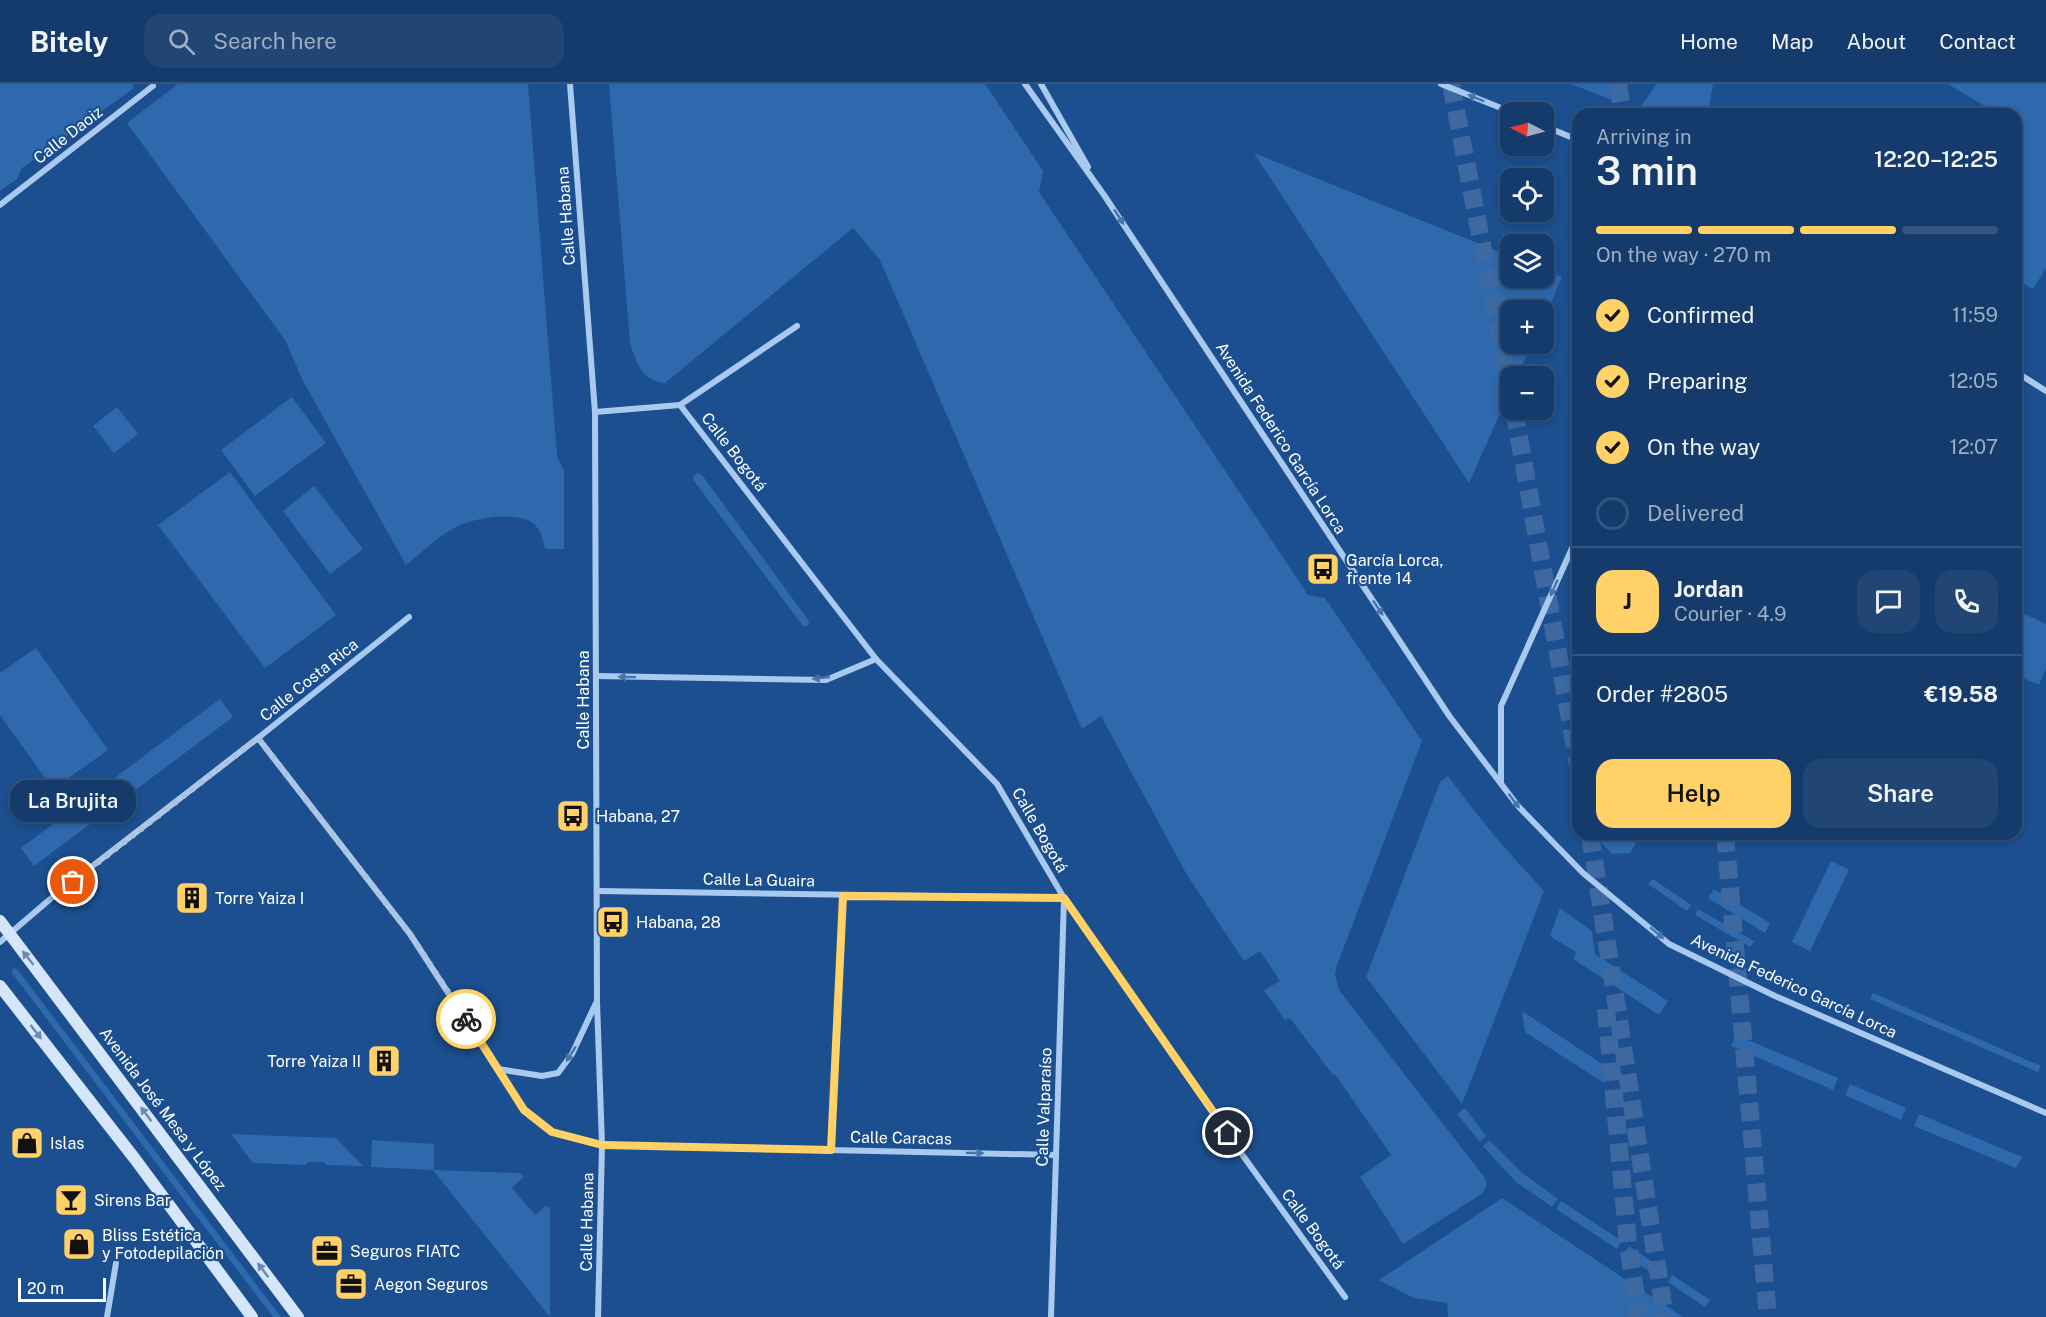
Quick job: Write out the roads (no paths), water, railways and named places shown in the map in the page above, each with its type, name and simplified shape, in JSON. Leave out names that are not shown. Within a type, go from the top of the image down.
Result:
[{"type":"street","name":"Calle Habana","points":[[570,84],[595,412],[597,1002],[602,1145],[598,1317]]},
{"type":"street","name":"Avenida Federico García Lorca","points":[[1025,84],[1104,195],[1450,717],[1518,806],[1583,873],[1669,944],[1775,996],[2046,1113]]},
{"type":"street","name":"Avenida Federico García Lorca","points":[[1041,84],[1104,195]]},
{"type":"street","points":[[1441,84],[1500,108]]},
{"type":"street","name":"Calle Daoiz","points":[[0,205],[153,86]]},
{"type":"street","points":[[1554,130],[1572,138]]},
{"type":"street","name":"Calle Bogotá","points":[[595,412],[680,405],[797,326]]},
{"type":"street","points":[[2022,376],[2046,391]]},
{"type":"street","name":"Calle Bogotá","points":[[680,405],[876,658],[997,784],[1064,898],[1234,1143],[1345,1297]]},
{"type":"street","points":[[1501,783],[1501,706],[1572,548]]},
{"type":"street","name":"Calle Costa Rica","points":[[5,938],[55,895],[258,738],[409,616]]},
{"type":"street","points":[[596,676],[825,680],[876,658]]},
{"type":"street","name":"Calle Caracas","points":[[258,738],[410,934],[524,1110],[552,1132],[602,1145],[1056,1155]]},
{"type":"street","name":"Calle La Guaira","points":[[597,891],[1064,898]]},
{"type":"street","points":[[831,1150],[843,896]]},
{"type":"street","name":"Calle Valparaíso","points":[[1051,1317],[1064,898]]},
{"type":"street","name":"Avenida José Mesa y López","points":[[0,921],[5,938],[59,998],[298,1317]]},
{"type":"street","points":[[0,986],[135,1159],[252,1317]]},
{"type":"street","points":[[498,1069],[542,1076],[558,1073],[572,1054],[597,1002]]},
{"type":"street","points":[[106,1317],[116,1263]]},
{"type":"tunnel","points":[[1451,84],[1505,366]]},
{"type":"tunnel","points":[[1618,84],[1622,108]]},
{"type":"tunnel","points":[[1516,420],[1572,731]]},
{"type":"tunnel","points":[[1591,840],[1665,1317]]},
{"type":"tunnel","points":[[1726,840],[1768,1317]]},
{"type":"tunnel","points":[[1606,1009],[1628,1244],[1639,1317]]},
{"type":"place","name":"García Lorca, frente 14","points":[[1323,569]]},
{"type":"place","name":"Habana, 27","points":[[573,816]]},
{"type":"place","name":"La Brujita","points":[[73,882]]},
{"type":"place","name":"Torre Yaiza I","points":[[192,898]]},
{"type":"place","name":"Habana, 28","points":[[613,922]]},
{"type":"place","name":"Torre Yaiza II","points":[[384,1061]]},
{"type":"place","name":"Islas","points":[[27,1143]]},
{"type":"place","name":"Sirens Bar","points":[[71,1200]]},
{"type":"place","name":"Bliss Estética y Fotodepilación","points":[[79,1244]]},
{"type":"place","name":"Seguros FIATC","points":[[327,1251]]},
{"type":"place","name":"Aegon Seguros","points":[[351,1284]]}]
